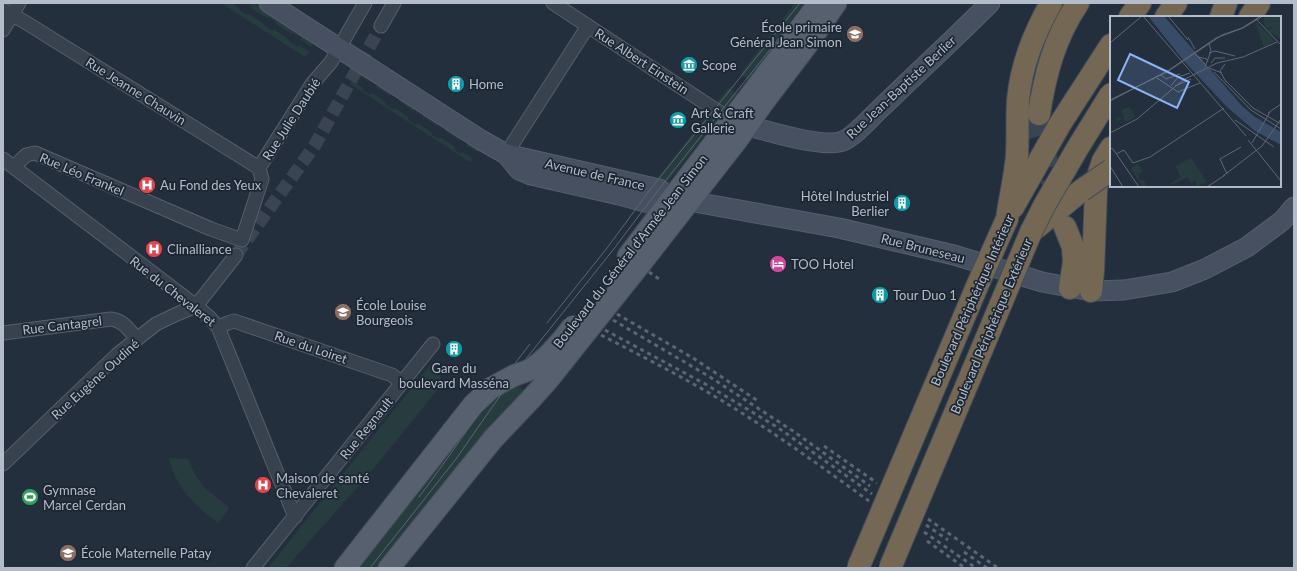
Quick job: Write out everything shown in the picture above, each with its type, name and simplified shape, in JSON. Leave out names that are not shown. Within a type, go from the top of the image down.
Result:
[{"type":"highway","points":[[1006,219],[1017,156],[1018,99],[1023,72],[1028,52],[1038,27],[1051,3]]},
{"type":"highway","points":[[1039,114],[1047,72],[1055,46],[1068,18],[1078,3]]},
{"type":"highway","points":[[1131,16],[1140,3]]},
{"type":"highway","points":[[1167,16],[1176,3]]},
{"type":"highway","points":[[1221,16],[1226,3]]},
{"type":"highway","name":"Boulevard Périphérique Intérieur","points":[[858,568],[974,291],[1006,219],[1060,124],[1110,47]]},
{"type":"highway","name":"Boulevard Périphérique Extérieur","points":[[890,568],[1031,232],[1073,155],[1110,96]]},
{"type":"highway","points":[[1091,291],[1094,271],[1096,190],[1103,161],[1110,150]]},
{"type":"highway","points":[[1031,232],[1082,190],[1110,171]]},
{"type":"highway","points":[[1066,227],[1073,247],[1074,262],[1070,288]]},
{"type":"main road","name":"Avenue de France","points":[[269,3],[335,55],[506,154],[519,170],[531,175],[648,203],[680,200]]},
{"type":"main road","name":"Boulevard du Général d'Armée Jean Simon","points":[[388,568],[493,439],[551,376],[635,259],[739,123],[781,55],[819,3]]},
{"type":"main road","name":"Boulevard du Général d'Armée Jean Simon","points":[[739,123],[763,103],[807,45],[836,3]]},
{"type":"main road","name":"Rue Jean-Baptiste Berlier","points":[[739,123],[818,142],[832,143],[844,141],[868,120],[990,3]]},
{"type":"main road","name":"Rue Bruneseau","points":[[680,200],[839,228],[954,255],[1042,282],[1091,291],[1124,290],[1172,282],[1205,270],[1247,247],[1282,221],[1294,207]]},
{"type":"main road","name":"Boulevard du Général d'Armée Jean Simon","points":[[344,568],[473,405],[491,388],[513,376],[530,370],[556,346],[635,259]]},
{"type":"street","points":[[3,30],[8,13],[19,3]]},
{"type":"street","name":"Rue Julie Daubié","points":[[242,240],[262,179],[259,168],[312,84],[335,55],[365,3]]},
{"type":"street","points":[[381,26],[394,3]]},
{"type":"street","name":"Rue Albert Einstein","points":[[553,3],[739,123]]},
{"type":"street","name":"Rue Jeanne Chauvin","points":[[8,13],[259,168]]},
{"type":"street","points":[[506,154],[588,26]]},
{"type":"street","name":"Rue Léo Frankel","points":[[14,168],[26,155],[35,154],[211,229],[242,240]]},
{"type":"street","name":"Rue du Chevaleret","points":[[3,159],[196,306],[218,327],[295,517]]},
{"type":"street","points":[[196,306],[236,255]]},
{"type":"street","name":"Rue Eugène Oudiné","points":[[3,464],[108,364],[137,339],[156,324],[196,306]]},
{"type":"street","name":"Rue Cantagrel","points":[[3,333],[116,319],[121,322],[137,339]]},
{"type":"street","name":"Rue du Loiret","points":[[218,327],[234,322],[392,375],[402,383]]},
{"type":"street","name":"Rue Regnault","points":[[253,568],[433,344]]},
{"type":"green space","points":[[221,3],[232,3],[239,8],[239,10],[247,15],[249,14],[272,31],[274,29],[297,47],[299,45],[309,52],[305,57]]},
{"type":"green space","points":[[247,3],[254,3],[314,41],[311,47],[301,40],[301,38],[276,24],[276,22],[269,17],[267,18],[251,8],[252,6]]},
{"type":"green space","points":[[795,3],[812,3],[752,83],[740,74]]},
{"type":"green space","points":[[358,71],[479,149],[477,152],[467,146],[468,143],[460,139],[459,140],[445,131],[446,129],[438,124],[437,126],[423,117],[423,114],[415,109],[413,111],[399,101],[400,99],[392,94],[390,96],[376,87],[377,85],[369,79],[368,81],[357,74]]},
{"type":"green space","points":[[352,81],[363,88],[362,90],[370,95],[372,93],[393,110],[395,108],[409,118],[408,120],[416,125],[418,123],[432,133],[431,134],[439,139],[440,137],[455,147],[454,149],[461,154],[462,152],[473,159],[470,162],[350,84]]},
{"type":"green space","points":[[729,87],[737,94],[727,107],[716,103]]},
{"type":"green space","points":[[710,112],[716,121],[667,183],[655,181]]},
{"type":"green space","points":[[430,365],[443,383],[370,473],[286,568],[268,568]]},
{"type":"green space","points":[[517,382],[527,396],[382,568],[350,568],[480,404]]},
{"type":"green space","points":[[169,458],[188,459],[196,476],[205,488],[228,507],[228,510],[218,523],[194,503],[181,487]]},
{"type":"tunnel","points":[[236,255],[315,145],[381,26]]},
{"type":"tunnel","points":[[1039,114],[1039,132],[1058,202]]},
{"type":"tram line","points":[[547,323],[607,248],[652,187],[800,3]]},
{"type":"tram line","points":[[370,568],[456,459],[525,360],[807,3]]},
{"type":"tram line","points":[[419,497],[530,344]]},
{"type":"railway","points":[[649,272],[659,279]]},
{"type":"railway","points":[[617,314],[693,358],[758,401]]},
{"type":"railway","points":[[613,320],[710,377],[793,431],[870,486]]},
{"type":"railway","points":[[605,330],[707,385],[777,427],[872,494]]},
{"type":"railway","points":[[601,335],[704,390],[787,443],[869,501]]},
{"type":"railway","points":[[824,446],[877,483]]},
{"type":"railway","points":[[928,519],[998,568]]},
{"type":"railway","points":[[926,525],[948,540]]},
{"type":"railway","points":[[924,532],[976,568]]},
{"type":"railway","points":[[927,541],[965,568]]},
{"type":"railway","points":[[964,552],[987,568]]},
{"type":"place","name":"École primaire Général Jean Simon","points":[[855,34]]},
{"type":"place","name":"Scope","points":[[689,65]]},
{"type":"place","name":"Home","points":[[456,84]]},
{"type":"place","name":"Art & Craft Gallerie","points":[[678,120]]},
{"type":"place","name":"Au Fond des Yeux","points":[[147,185]]},
{"type":"place","name":"Hôtel Industriel Berlier","points":[[902,203]]},
{"type":"place","name":"Clinalliance","points":[[154,249]]},
{"type":"place","name":"TOO Hotel","points":[[778,264]]},
{"type":"place","name":"Tour Duo 1","points":[[880,295]]},
{"type":"place","name":"École Louise Bourgeois","points":[[343,312]]},
{"type":"place","name":"Gare du boulevard Masséna","points":[[454,349]]},
{"type":"place","name":"Maison de santé Chevaleret","points":[[263,485]]},
{"type":"place","name":"Gymnase Marcel Cerdan","points":[[30,497]]},
{"type":"place","name":"École Maternelle Patay","points":[[68,553]]}]
